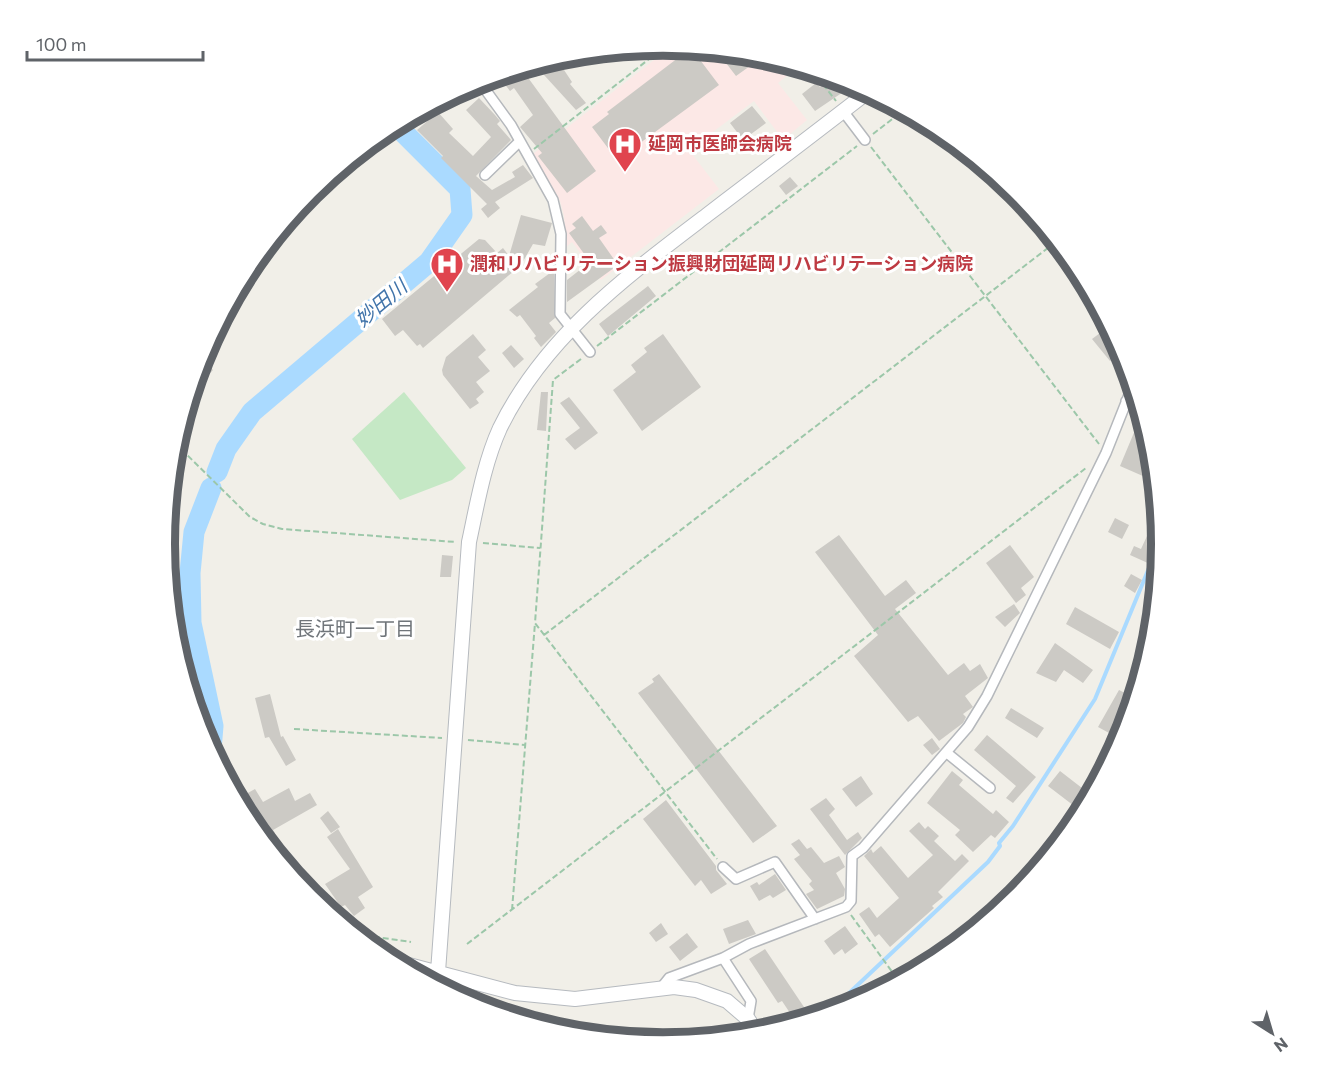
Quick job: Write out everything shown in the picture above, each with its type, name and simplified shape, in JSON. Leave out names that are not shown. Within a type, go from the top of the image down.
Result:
[{"type":"street","points":[[485,89],[511,125],[558,213],[561,234],[560,315],[590,352]]},
{"type":"street","points":[[438,972],[469,542],[481,490],[500,429],[533,371],[571,327],[637,269],[860,98]]},
{"type":"street","points":[[843,111],[865,140]]},
{"type":"street","points":[[485,175],[519,142]]},
{"type":"street","points":[[661,988],[669,978],[846,907],[851,901],[852,856],[863,848],[947,753],[968,727],[987,696],[1106,453],[1128,397]]},
{"type":"street","points":[[947,753],[990,788]]},
{"type":"street","points":[[723,867],[736,879],[775,861],[815,919]]},
{"type":"street","points":[[723,958],[751,1001],[748,1020]]},
{"type":"street","points":[[423,968],[515,993],[575,999],[661,988],[696,990],[727,1001],[750,1023]]},
{"type":"path","points":[[527,154],[652,56]]},
{"type":"path","points":[[820,81],[843,111]]},
{"type":"path","points":[[512,910],[553,380],[897,116]]},
{"type":"path","points":[[865,140],[1106,453]]},
{"type":"path","points":[[544,635],[1050,246]]},
{"type":"path","points":[[183,451],[250,517],[263,524],[282,529],[540,548]]},
{"type":"path","points":[[467,944],[1087,467]]},
{"type":"path","points":[[535,622],[723,867]]},
{"type":"path","points":[[294,729],[525,745]]},
{"type":"path","points":[[846,907],[893,973]]},
{"type":"path","points":[[374,937],[411,942]]},
{"type":"shaded area","name":"延岡市医師会病院","points":[[659,56],[727,60],[791,73],[778,83],[807,120],[783,140],[754,101],[689,150],[719,189],[601,280],[572,242],[566,247],[564,216],[560,201],[533,154]]},
{"type":"green space","points":[[404,392],[466,468],[452,480],[400,500],[352,439]]},
{"type":"building","points":[[680,57],[698,57],[719,85],[617,160],[592,127],[609,114],[607,112]]},
{"type":"building","points":[[723,60],[753,64],[736,76]]},
{"type":"building","points":[[562,66],[572,82],[570,84],[586,103],[576,110],[541,71]]},
{"type":"building","points":[[526,75],[596,171],[567,193],[538,156],[542,153],[520,127],[533,115],[514,88],[510,91],[503,82]]},
{"type":"building","points":[[816,83],[820,87],[825,83],[845,91],[815,111],[802,94]]},
{"type":"building","points":[[479,98],[500,121],[497,124],[511,140],[476,176],[492,190],[515,177],[512,172],[523,165],[533,178],[495,202],[500,208],[488,218],[481,209],[487,204],[441,158],[443,156],[417,130],[438,112],[453,129],[449,133],[473,156],[491,137],[466,110]]},
{"type":"building","points":[[752,106],[766,123],[743,140],[730,123]]},
{"type":"building","points":[[790,177],[798,186],[786,195],[779,186]]},
{"type":"building","points":[[521,215],[552,223],[545,246],[533,244],[521,265],[423,348],[420,344],[417,346],[403,330],[395,336],[382,319],[479,239],[485,240],[497,253],[503,248],[509,256]]},
{"type":"building","points":[[582,216],[593,231],[601,225],[607,233],[599,238],[618,265],[567,302],[567,280],[590,262],[569,233],[576,228],[572,224]]},
{"type":"building","points":[[554,262],[555,318],[549,323],[556,332],[541,347],[534,338],[536,336],[520,315],[517,317],[509,310],[538,287],[535,284],[550,273],[546,269]]},
{"type":"building","points":[[648,286],[656,296],[608,336],[599,324]]},
{"type":"building","points":[[1100,333],[1104,340],[1106,339],[1114,358],[1110,361],[1092,339]]},
{"type":"building","points":[[473,334],[486,350],[478,357],[490,371],[476,382],[484,392],[476,399],[479,403],[470,409],[443,375],[442,370],[446,357]]},
{"type":"building","points":[[663,334],[701,387],[642,431],[613,390],[636,372],[631,365],[647,352],[644,348]]},
{"type":"building","points":[[511,345],[524,359],[514,368],[502,353]]},
{"type":"building","points":[[209,366],[213,370],[203,381]]},
{"type":"building","points":[[541,392],[548,392],[546,431],[537,430]]},
{"type":"building","points":[[569,397],[598,433],[575,450],[565,439],[580,428],[560,403]]},
{"type":"building","points":[[1136,427],[1147,478],[1120,466]]},
{"type":"building","points":[[1115,518],[1129,525],[1122,539],[1108,532]]},
{"type":"building","points":[[839,535],[885,596],[906,580],[916,593],[895,609],[948,675],[964,663],[970,671],[980,664],[988,678],[965,696],[973,707],[963,714],[966,717],[963,723],[939,741],[918,716],[908,722],[854,656],[878,635],[815,552]]},
{"type":"building","points":[[1147,536],[1151,538],[1150,564],[1130,555],[1134,546],[1141,549]]},
{"type":"building","points":[[1010,545],[1034,577],[1021,588],[1026,595],[1016,603],[986,563]]},
{"type":"building","points":[[442,555],[453,556],[451,577],[440,577]]},
{"type":"building","points":[[1131,574],[1142,580],[1135,593],[1124,586]]},
{"type":"building","points":[[1014,604],[1020,613],[1005,627],[995,617]]},
{"type":"building","points":[[1075,607],[1119,632],[1110,649],[1066,624]]},
{"type":"building","points":[[1055,643],[1093,670],[1083,683],[1064,670],[1056,682],[1036,673]]},
{"type":"building","points":[[659,674],[777,826],[753,843],[638,693],[654,682],[652,679]]},
{"type":"building","points":[[1119,690],[1127,694],[1111,734],[1098,727]]},
{"type":"building","points":[[270,694],[281,737],[283,736],[296,760],[286,766],[269,737],[265,738],[255,698]]},
{"type":"building","points":[[1011,708],[1044,728],[1037,738],[1005,718]]},
{"type":"building","points":[[987,735],[1036,777],[1013,803],[1006,798],[1016,786],[974,750]]},
{"type":"building","points":[[932,738],[940,749],[932,755],[923,745]]},
{"type":"building","points":[[952,771],[963,780],[959,785],[993,814],[996,810],[1009,822],[995,838],[991,835],[973,852],[955,835],[960,830],[927,803]]},
{"type":"building","points":[[1060,771],[1085,790],[1074,806],[1048,786]]},
{"type":"building","points":[[861,776],[873,794],[856,807],[842,789]]},
{"type":"building","points":[[289,788],[295,801],[310,793],[317,805],[273,830],[275,833],[272,835],[244,795],[255,789],[263,802]]},
{"type":"building","points":[[826,798],[835,809],[829,815],[847,840],[858,832],[862,838],[845,855],[810,809]]},
{"type":"building","points":[[666,800],[727,884],[711,894],[701,880],[695,886],[643,819]]},
{"type":"building","points":[[328,811],[340,827],[331,833],[320,818]]},
{"type":"building","points":[[919,822],[925,829],[928,826],[939,836],[934,841],[955,861],[962,854],[969,861],[938,892],[943,897],[932,906],[934,908],[890,947],[879,934],[875,937],[859,914],[869,907],[877,918],[899,898],[864,856],[871,849],[873,853],[881,846],[908,878],[933,855],[909,831]]},
{"type":"building","points":[[338,829],[373,887],[358,897],[365,908],[354,916],[345,905],[341,907],[325,884],[350,869],[327,837]]},
{"type":"building","points":[[799,839],[807,849],[811,847],[824,863],[839,856],[845,867],[836,873],[845,889],[844,896],[817,909],[806,894],[814,890],[809,884],[812,881],[794,859],[800,855],[791,844]]},
{"type":"building","points":[[775,874],[786,890],[773,898],[770,895],[759,901],[750,886],[757,882],[759,885]]},
{"type":"building","points":[[748,920],[756,934],[729,944],[723,929]]},
{"type":"building","points":[[661,923],[668,934],[656,942],[649,933]]},
{"type":"building","points":[[845,926],[858,944],[845,954],[842,949],[834,955],[824,941]]},
{"type":"building","points":[[687,933],[698,947],[680,961],[669,947]]},
{"type":"building","points":[[765,949],[806,1010],[791,1014],[782,1001],[778,1003],[749,959]]},
{"type":"waterway","name":"妙田川","points":[[217,472],[226,449],[252,412],[429,262],[462,215],[460,189],[402,131]]},
{"type":"waterway","name":"妙田川","points":[[211,488],[194,532],[190,573],[191,623],[213,731]]},
{"type":"waterway","points":[[847,995],[988,862],[1000,846],[999,843],[1013,826],[1095,699],[1149,568]]},
{"type":"place","name":"延岡市医師会病院","points":[[625,173]]},
{"type":"place","name":"潤和リハビリテーション振興財団延岡リハビリテーション病院","points":[[447,293]]},
{"type":"district","name":"長浜町一丁目","points":[[355,629]]}]
